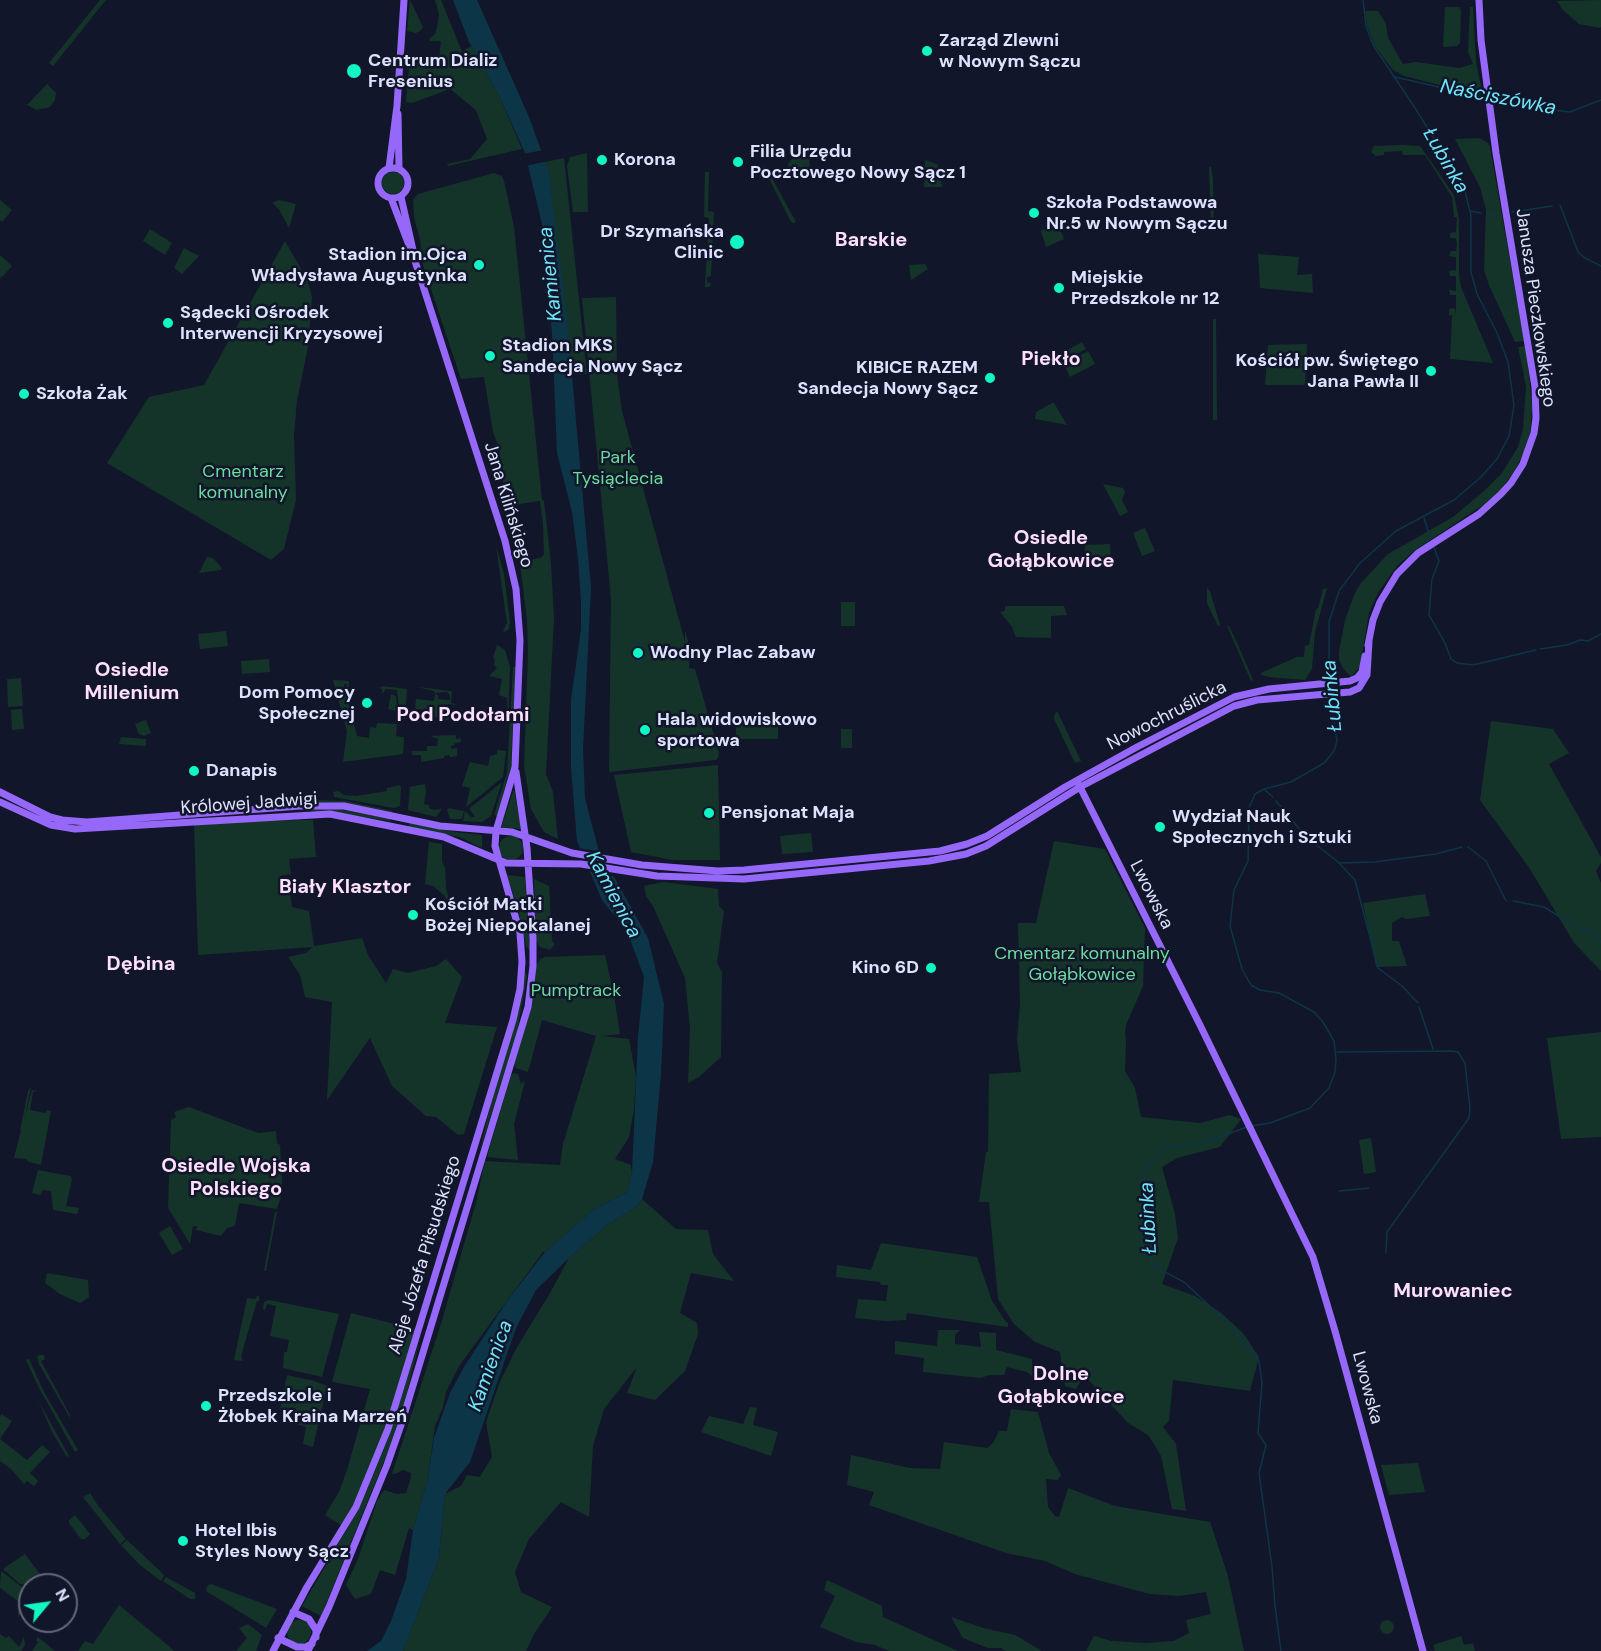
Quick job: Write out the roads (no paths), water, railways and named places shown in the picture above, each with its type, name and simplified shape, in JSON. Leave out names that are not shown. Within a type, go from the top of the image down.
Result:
[{"type":"main road","points":[[388,168],[399,168],[408,180],[407,189],[401,196],[391,198],[383,195],[378,186],[379,177],[388,168],[397,106],[404,0]]},
{"type":"main road","name":"Janusza Pieczkowskiego","points":[[1353,680],[1362,672],[1373,620],[1380,602],[1397,574],[1418,553],[1479,514],[1512,483],[1523,464],[1534,433],[1535,387],[1493,128],[1481,40],[1479,0]]},
{"type":"main road","points":[[397,106],[400,136],[399,168]]},
{"type":"main road","name":"Jana Kilińskiego","points":[[401,196],[415,261]]},
{"type":"main road","name":"Jana Kilińskiego","points":[[391,198],[415,261],[512,567],[520,640],[515,766],[526,835]]},
{"type":"main road","name":"Janusza Pieczkowskiego","points":[[1359,688],[1367,675],[1369,641]]},
{"type":"main road","points":[[1353,680],[1359,688]]},
{"type":"main road","name":"Nowochruślicka","points":[[1078,784],[1219,704],[1244,694],[1274,688],[1353,680]]},
{"type":"main road","name":"Nowochruślicka","points":[[1078,784],[1225,710],[1246,702],[1350,692],[1359,688]]},
{"type":"main road","name":"Jana Kilińskiego","points":[[496,831],[515,766]]},
{"type":"main road","name":"Królowej Jadwigi","points":[[0,792],[37,811],[62,820],[87,822],[331,805],[441,826],[512,832],[526,835],[560,849],[632,863],[667,867],[744,870],[946,849],[967,844],[987,836],[1078,784]]},
{"type":"main road","name":"Królowej Jadwigi","points":[[0,802],[51,825],[75,829],[330,814],[444,837],[498,860],[514,864],[559,862],[633,873],[744,879],[948,858],[975,851],[995,841],[1078,784]]},
{"type":"main road","name":"Lwowska","points":[[1078,784],[1311,1252],[1320,1275],[1423,1651]]},
{"type":"main road","name":"Aleje Józefa Piłsudskiego","points":[[273,1651],[278,1638],[356,1507],[388,1429],[513,1020],[520,989],[522,962],[520,933],[498,860],[495,846],[496,831]]},
{"type":"main road","name":"Aleje Józefa Piłsudskiego","points":[[308,1651],[315,1640],[383,1473],[400,1425],[528,1007],[533,954],[526,835]]},
{"type":"main road","points":[[472,1155],[482,1158]]},
{"type":"main road","points":[[278,1638],[292,1646],[302,1648],[315,1640],[315,1630],[309,1619],[293,1612]]},
{"type":"water","name":"Kamienica","points":[[453,0],[477,0],[529,117],[549,172],[567,320],[591,588],[583,749],[585,798],[598,848],[648,938],[664,1004],[661,1074],[653,1162],[642,1199],[636,1207],[606,1226],[536,1290],[516,1328],[470,1462],[445,1494],[439,1558],[403,1651],[367,1651],[381,1641],[406,1579],[413,1530],[428,1478],[434,1438],[450,1393],[464,1367],[507,1301],[545,1252],[593,1210],[627,1192],[632,1173],[638,1037],[644,977],[627,931],[602,900],[577,841],[571,768],[571,700],[581,629],[581,602],[572,512],[557,453],[552,333],[542,224],[525,153],[499,95],[469,42]]},
{"type":"water","name":"Wodny Plac Zabaw","points":[[641,644],[642,647],[643,659],[640,663],[634,657],[634,647]]},
{"type":"waterway","name":"Łubinka","points":[[1329,681],[1329,622],[1339,591],[1360,563],[1396,531],[1454,500],[1481,477],[1497,459],[1509,436],[1514,405],[1508,362],[1497,333],[1477,294],[1471,272],[1471,216],[1464,187],[1373,45],[1366,26],[1363,0]]},
{"type":"waterway","name":"Naściszówka","points":[[1395,77],[1487,98]]},
{"type":"waterway","name":"Naściszówka","points":[[1492,99],[1527,107],[1570,112],[1601,100]]},
{"type":"waterway","points":[[1560,205],[1578,252],[1601,266]]},
{"type":"waterway","points":[[1512,212],[1552,206]]},
{"type":"waterway","points":[[1470,211],[1481,213]]},
{"type":"waterway","points":[[1487,214],[1496,215]]},
{"type":"waterway","points":[[1424,518],[1430,537]]},
{"type":"waterway","points":[[1434,547],[1439,561],[1432,579],[1429,615],[1451,659],[1457,663],[1473,665],[1536,650]]},
{"type":"waterway","points":[[1540,649],[1567,645],[1580,640],[1588,641],[1601,634]]},
{"type":"waterway","name":"Łubinka","points":[[1251,1126],[1270,1123],[1310,1108],[1329,1088],[1335,1072],[1334,1041],[1323,1022],[1314,1012],[1279,993],[1260,990],[1251,985],[1242,969],[1230,926],[1234,890],[1248,861],[1249,808],[1255,794],[1264,789],[1291,782],[1324,763],[1334,751],[1337,741],[1330,695]]},
{"type":"waterway","points":[[1265,790],[1273,797]]},
{"type":"waterway","points":[[1276,801],[1307,838],[1337,861],[1355,880],[1378,968],[1402,986],[1418,1003]]},
{"type":"waterway","points":[[1339,863],[1374,862],[1436,854],[1462,847]]},
{"type":"waterway","points":[[1468,847],[1486,861],[1506,901]]},
{"type":"waterway","points":[[1513,901],[1544,907],[1573,925]]},
{"type":"waterway","points":[[1579,928],[1594,934],[1601,942]]},
{"type":"waterway","points":[[1419,1007],[1433,1049]]},
{"type":"waterway","points":[[1337,1052],[1452,1051],[1458,1052],[1465,1063],[1469,1118],[1387,1232],[1386,1253]]},
{"type":"waterway","name":"Łubinka","points":[[1247,1127],[1208,1141],[1182,1147],[1164,1147],[1151,1161],[1144,1177],[1149,1197],[1153,1236],[1151,1265],[1184,1282],[1231,1326],[1259,1361],[1262,1383],[1258,1433],[1266,1445],[1259,1473],[1281,1651]]},
{"type":"waterway","points":[[1339,1191],[1369,1188]]},
{"type":"place","name":"Zarząd Zlewni w Nowym Sączu","points":[[927,51]]},
{"type":"place","name":"Centrum Dializ Fresenius","points":[[354,71]]},
{"type":"place","name":"Korona","points":[[602,160]]},
{"type":"place","name":"Filia Urzędu Pocztowego Nowy Sącz 1","points":[[738,162]]},
{"type":"place","name":"Szkoła Podstawowa Nr.5 w Nowym Sączu","points":[[1034,213]]},
{"type":"place","name":"Dr Szymańska Clinic","points":[[737,242]]},
{"type":"place","name":"Stadion im.Ojca Władysława Augustynka","points":[[479,265]]},
{"type":"place","name":"Miejskie Przedszkole nr 12","points":[[1059,288]]},
{"type":"place","name":"Sądecki Ośrodek Interwencji Kryzysowej","points":[[168,323]]},
{"type":"place","name":"Stadion MKS Sandecja Nowy Sącz","points":[[490,356]]},
{"type":"place","name":"Kościół pw. Świętego Jana Pawła II","points":[[1431,371]]},
{"type":"place","name":"KIBICE RAZEM Sandecja Nowy Sącz","points":[[990,378]]},
{"type":"place","name":"Szkoła Żak","points":[[24,394]]},
{"type":"place","name":"Wodny Plac Zabaw","points":[[638,653]]},
{"type":"place","name":"Dom Pomocy Społecznej","points":[[367,703]]},
{"type":"place","name":"Hala widowiskowo sportowa","points":[[645,730]]},
{"type":"place","name":"Danapis","points":[[194,771]]},
{"type":"place","name":"Pensjonat Maja","points":[[709,813]]},
{"type":"place","name":"Wydział Nauk Społecznych i Sztuki","points":[[1160,827]]},
{"type":"place","name":"Kościół Matki Bożej Niepokalanej","points":[[413,915]]},
{"type":"place","name":"Kino 6D","points":[[931,968]]},
{"type":"place","name":"Przedszkole i Żłobek Kraina Marzeń","points":[[206,1406]]},
{"type":"place","name":"Hotel Ibis Styles Nowy Sącz","points":[[183,1541]]},
{"type":"district","name":"Barskie","points":[[871,241]]},
{"type":"district","name":"Piekło","points":[[1051,360]]},
{"type":"district","name":"Osiedle Gołąbkowice","points":[[1051,550]]},
{"type":"district","name":"Osiedle Millenium","points":[[132,682]]},
{"type":"district","name":"Pod Podołami","points":[[463,716]]},
{"type":"district","name":"Biały Klasztor","points":[[345,888]]},
{"type":"district","name":"Dębina","points":[[141,965]]},
{"type":"district","name":"Osiedle Wojska Polskiego","points":[[236,1178]]},
{"type":"district","name":"Murowaniec","points":[[1453,1292]]},
{"type":"district","name":"Dolne Gołąbkowice","points":[[1061,1386]]},
{"type":"park label","name":"Park Tysiąclecia","points":[[618,468]]},
{"type":"park label","name":"Cmentarz komunalny","points":[[243,482]]},
{"type":"park label","name":"Cmentarz komunalny Gołąbkowice","points":[[1082,964]]},
{"type":"park label","name":"Pumptrack","points":[[576,991]]}]
